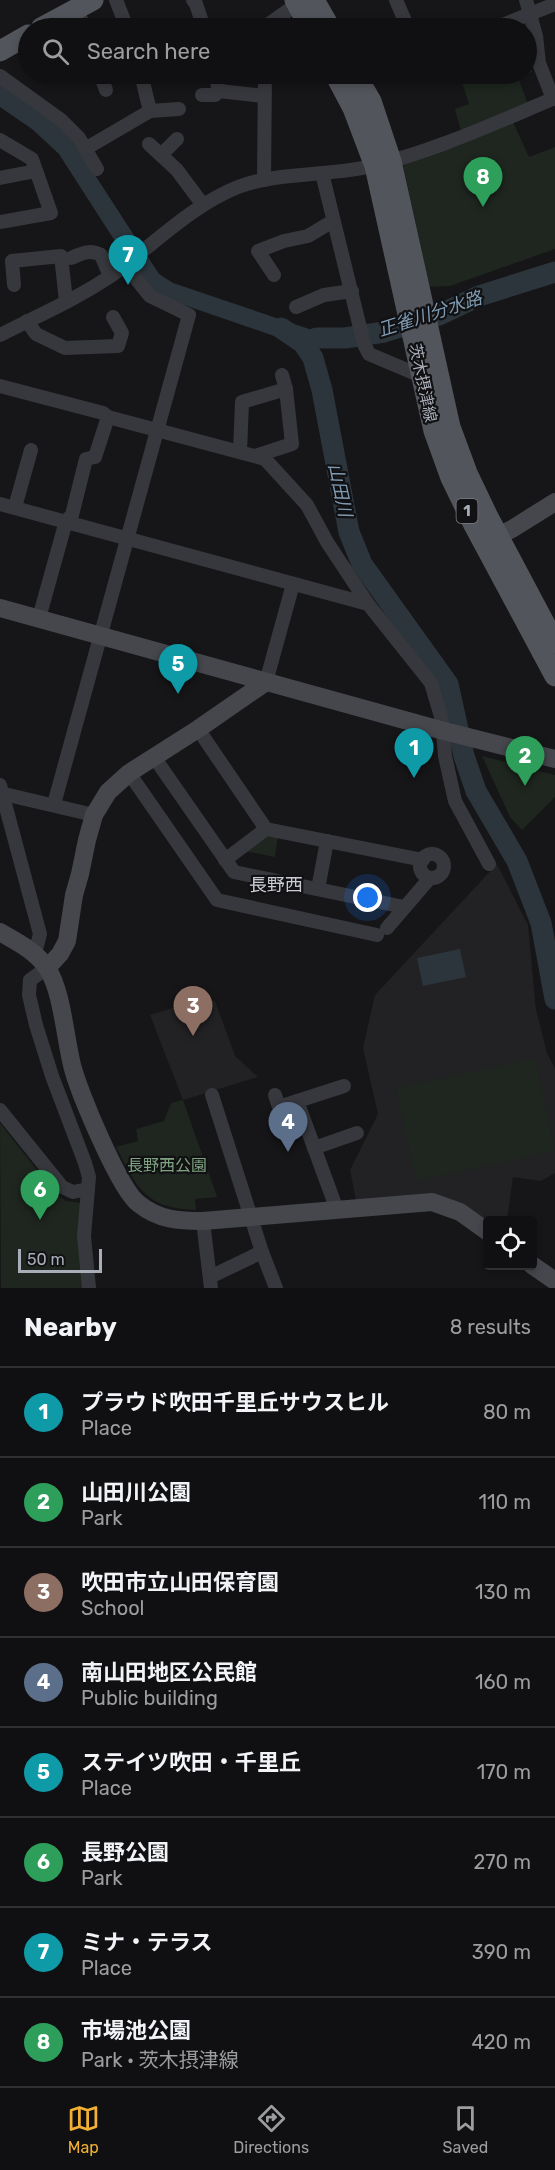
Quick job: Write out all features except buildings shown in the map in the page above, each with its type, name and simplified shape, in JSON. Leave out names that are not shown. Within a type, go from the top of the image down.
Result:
[{"type":"main road","points":[[302,1],[307,18]]},
{"type":"main road","points":[[302,1],[320,18]]},
{"type":"main road","points":[[59,18],[85,4]]},
{"type":"main road","points":[[0,51],[18,41]]},
{"type":"main road","name":"茨木摂津線","points":[[340,84],[383,163]]},
{"type":"main road","name":"茨木摂津線","points":[[361,84],[371,101],[420,331],[450,426],[491,539],[555,676]]},
{"type":"main road","name":"茨木摂津線","points":[[420,331],[421,376],[434,431],[451,478],[555,643]]},
{"type":"street","points":[[116,0],[123,18]]},
{"type":"street","points":[[193,0],[201,18]]},
{"type":"street","points":[[526,0],[532,18]]},
{"type":"street","points":[[280,18],[302,1]]},
{"type":"street","points":[[400,1],[405,18]]},
{"type":"street","points":[[521,18],[555,4]]},
{"type":"street","points":[[0,335],[110,276],[203,205],[238,186],[264,180],[383,163],[462,136],[554,99],[539,63],[537,51]]},
{"type":"street","points":[[0,76],[61,120],[79,138],[97,169]]},
{"type":"street","points":[[104,84],[106,90]]},
{"type":"street","points":[[143,84],[150,111]]},
{"type":"street","points":[[217,84],[219,91]]},
{"type":"street","points":[[264,180],[265,84]]},
{"type":"street","points":[[202,95],[215,95],[219,91],[264,96]]},
{"type":"street","points":[[85,149],[150,111],[179,109]]},
{"type":"street","points":[[161,154],[177,139]]},
{"type":"street","points":[[0,140],[32,159],[51,213],[0,222]]},
{"type":"street","points":[[149,144],[177,170],[203,205]]},
{"type":"street","points":[[0,178],[36,171]]},
{"type":"street","points":[[322,173],[364,344],[369,354],[421,376]]},
{"type":"street","points":[[274,275],[258,252],[308,236],[333,221]]},
{"type":"street","points":[[71,258],[94,251],[101,255],[110,276]]},
{"type":"street","points":[[14,285],[12,261],[61,256],[66,301]]},
{"type":"street","points":[[54,804],[189,315],[150,296],[125,265]]},
{"type":"street","points":[[296,307],[324,295],[352,291]]},
{"type":"street","points":[[27,321],[36,334],[65,348],[118,346],[122,333],[113,318]]},
{"type":"street","points":[[240,452],[242,402],[284,382],[292,444],[255,456]]},
{"type":"street","points":[[0,386],[265,459],[307,505],[327,542],[368,604],[430,683],[438,702],[444,732],[445,756],[455,801],[489,864]]},
{"type":"street","points":[[39,618],[66,521],[72,515],[86,459],[96,457],[108,417]]},
{"type":"street","points":[[15,507],[30,450]]},
{"type":"street","points":[[491,539],[555,502]]},
{"type":"street","points":[[0,504],[368,604]]},
{"type":"street","points":[[88,1288],[84,1236],[89,1177],[51,1076],[29,995],[30,980],[47,968],[60,954],[67,941],[74,895],[94,815],[108,792],[129,773],[266,682],[293,584]]},
{"type":"street","points":[[0,608],[444,732],[555,759]]},
{"type":"street","points":[[129,773],[217,900],[382,931],[430,878],[441,874],[444,864],[440,857],[433,855],[423,860],[266,829],[198,729]]},
{"type":"street","points":[[154,757],[234,872],[404,907]]},
{"type":"street","points":[[35,953],[40,934],[1,790],[94,815]]},
{"type":"street","points":[[225,860],[266,829]]},
{"type":"street","points":[[318,890],[327,841]]},
{"type":"street","points":[[423,860],[421,871],[430,878]]},
{"type":"street","points":[[0,932],[35,953],[47,968],[54,982],[72,1067],[82,1096],[123,1185],[136,1203],[156,1215],[176,1221],[203,1221],[432,1202],[460,1212],[483,1228]]},
{"type":"street","points":[[275,1095],[279,1107],[344,1086]]},
{"type":"street","points":[[212,1095],[262,1252],[276,1288]]},
{"type":"street","points":[[297,1101],[337,1210]]},
{"type":"street","points":[[0,1110],[62,1187],[73,1192],[88,1189]]},
{"type":"street","points":[[314,1148],[357,1133]]},
{"type":"street","points":[[203,1221],[210,1283],[262,1252]]},
{"type":"street","points":[[537,1268],[555,1281]]},
{"type":"shaded area","points":[[0,83],[60,127],[73,141],[159,274],[173,283],[312,330],[316,340],[296,349],[277,337],[158,296],[140,280],[59,154],[32,129],[0,107]]},
{"type":"shaded area","points":[[497,864],[528,925],[536,1010],[547,1053],[555,1069],[555,1173],[541,1181],[513,1177],[508,1216],[483,1216],[483,1221],[467,1208],[356,1200],[350,1170],[378,1114],[363,1048],[375,995]]},
{"type":"shaded area","points":[[460,949],[466,977],[423,986],[417,958]]},
{"type":"shaded area","points":[[201,999],[215,1001],[235,1056],[258,1077],[183,1100],[150,1015]]},
{"type":"green space","points":[[463,84],[521,84],[528,104],[461,131],[455,109],[469,104]]},
{"type":"green space","points":[[513,122],[529,157],[555,147],[555,249],[450,286],[429,287],[403,164]]},
{"type":"green space","points":[[482,756],[555,775],[555,797],[522,830],[510,817]]},
{"type":"green space","points":[[268,835],[278,835],[275,857],[245,851]]},
{"type":"green space","points":[[535,1058],[555,1151],[416,1181],[396,1088]]},
{"type":"green space","name":"長野西公園","points":[[183,1100],[217,1197],[195,1199],[196,1210],[165,1205],[145,1194],[116,1147],[138,1141],[136,1129],[164,1121],[171,1103]]},
{"type":"green space","points":[[0,1123],[54,1192],[66,1201],[81,1203],[83,1288],[1,1288]]},
{"type":"waterway","name":"正雀川分水路","points":[[303,343],[317,338],[345,338],[384,332],[439,315],[479,296],[555,272]]},
{"type":"waterway","name":"山田川","points":[[281,328],[303,343],[313,358],[322,390],[349,532],[362,564],[448,684],[464,756],[476,791],[517,861],[541,923],[555,999]]},
{"type":"place","name":"市場池公園","points":[[483,207]]},
{"type":"place","name":"ミナ・テラス","points":[[128,285]]},
{"type":"place","name":"ステイツ吹田・千里丘","points":[[178,694]]},
{"type":"place","name":"プラウド吹田千里丘サウスヒル","points":[[414,778]]},
{"type":"place","name":"山田川公園","points":[[525,786]]},
{"type":"place","name":"吹田市立山田保育園","points":[[193,1036]]},
{"type":"place","name":"南山田地区公民館","points":[[288,1152]]},
{"type":"place","name":"長野公園","points":[[40,1220]]},
{"type":"district","name":"長野西","points":[[276,885]]}]
